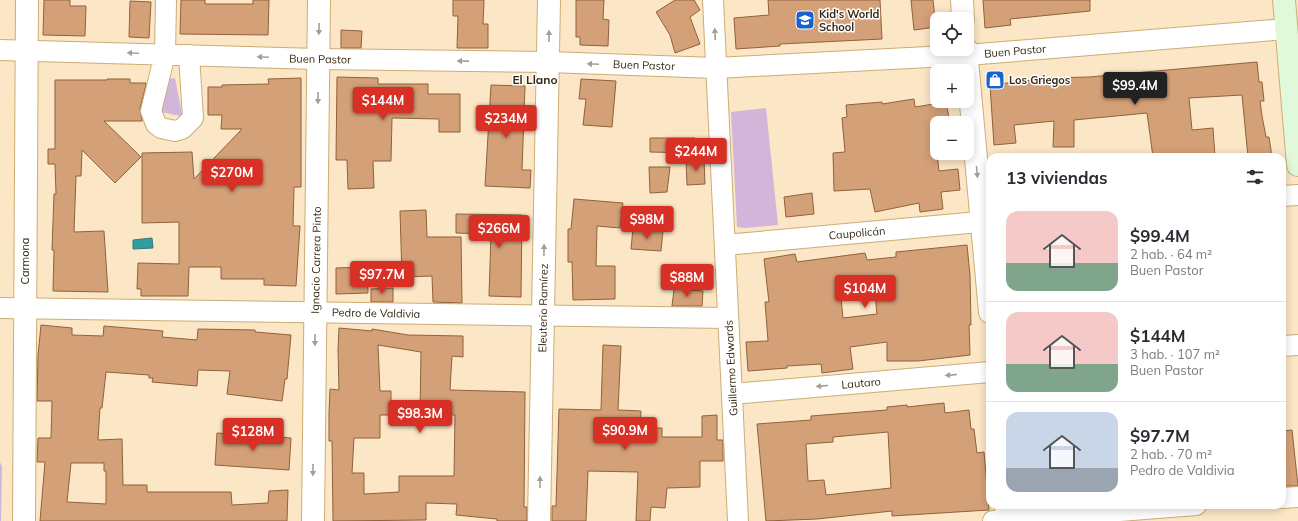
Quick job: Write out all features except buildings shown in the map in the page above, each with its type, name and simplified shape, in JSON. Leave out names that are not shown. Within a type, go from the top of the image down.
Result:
[{"type":"main road","points":[[1289,14],[1298,165]]},
{"type":"street","name":"Carmona","points":[[24,521],[28,0]]},
{"type":"street","points":[[166,0],[165,54],[151,111],[156,124],[168,130],[175,131],[182,129],[193,118],[189,55]]},
{"type":"street","name":"Ignacio Carrera Pinto","points":[[313,521],[319,0]]},
{"type":"street","name":"Eleuterio Ramírez","points":[[539,521],[549,0]]},
{"type":"street","name":"Guillermo Edwards","points":[[713,0],[738,521]]},
{"type":"street","points":[[962,0],[963,12]]},
{"type":"street","name":"Buen Pastor","points":[[974,51],[1289,14]]},
{"type":"street","name":"Buen Pastor","points":[[0,50],[318,59],[548,62],[716,68],[930,54]]},
{"type":"street","points":[[967,56],[986,222]]},
{"type":"street","points":[[1286,196],[1298,195]]},
{"type":"street","name":"Caupolicán","points":[[725,245],[986,222]]},
{"type":"street","name":"Pedro de Valdivia","points":[[0,308],[315,312],[543,317],[728,318]]},
{"type":"street","points":[[1286,346],[1298,345]]},
{"type":"street","name":"Lautaro","points":[[732,394],[986,372]]},
{"type":"street","points":[[1286,498],[1298,497]]},
{"type":"street","points":[[1003,517],[1132,509]]},
{"type":"shaded area","points":[[175,78],[182,114],[180,116],[161,112],[168,79]]},
{"type":"shaded area","points":[[766,108],[778,225],[745,228],[737,227],[731,112]]},
{"type":"shaded area","points":[[0,462],[2,467],[1,521],[0,521]]},
{"type":"water","points":[[152,238],[153,248],[133,249],[133,240]]},
{"type":"place","name":"Kid's World School","points":[[805,20]]},
{"type":"place","name":"Los Griegos","points":[[995,80]]},
{"type":"district","name":"El Llano","points":[[535,79]]}]
